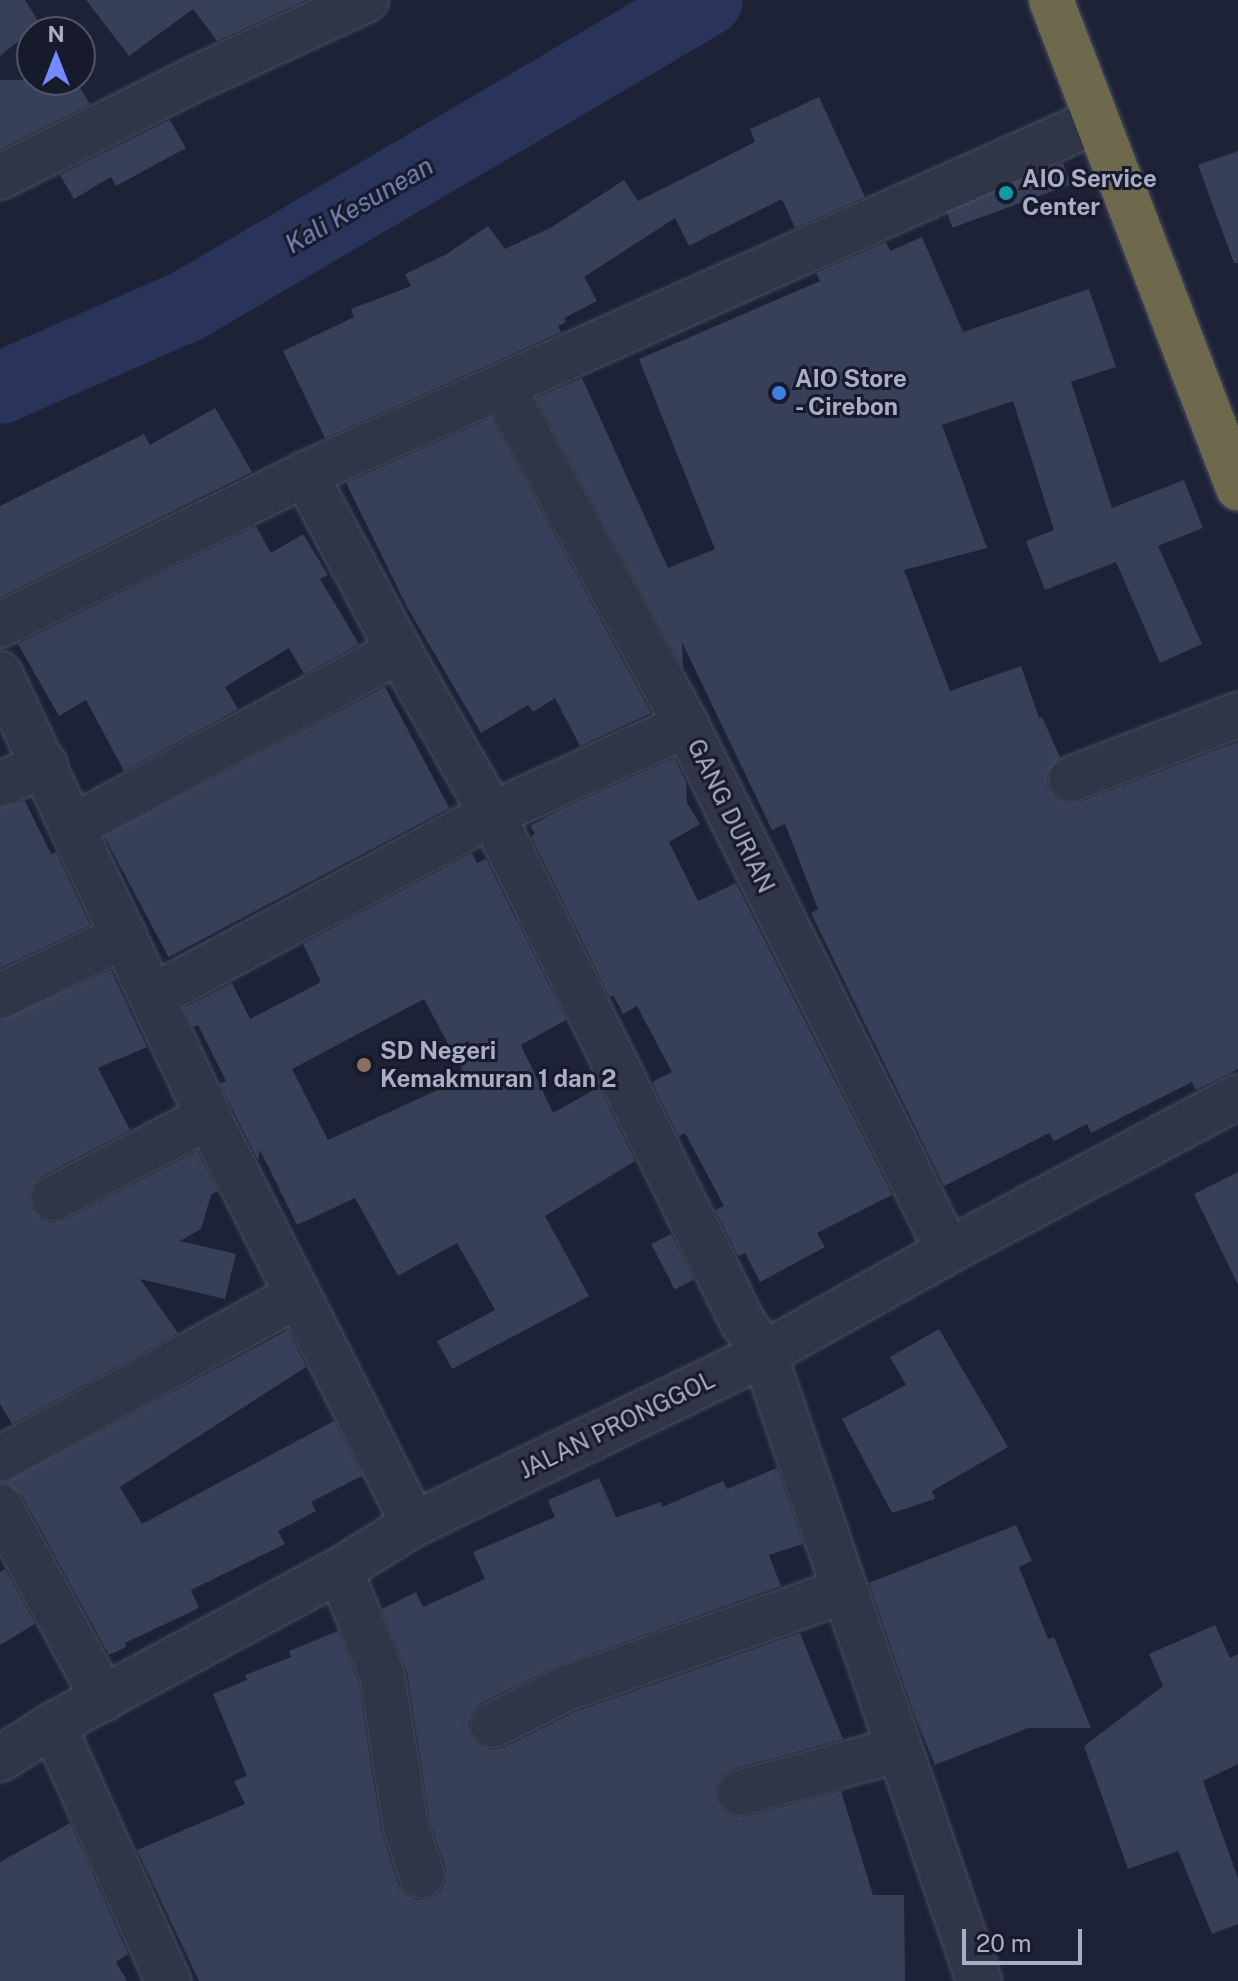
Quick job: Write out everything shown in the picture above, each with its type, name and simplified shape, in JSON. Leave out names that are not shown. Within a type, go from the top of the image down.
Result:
[{"type":"highway","points":[[1059,4],[1098,120],[1238,488]]},
{"type":"street","points":[[0,177],[199,77],[366,0]]},
{"type":"street","points":[[0,625],[305,474],[1098,120]]},
{"type":"street","name":"GANG DURIAN","points":[[502,387],[686,725],[948,1251]]},
{"type":"street","points":[[305,474],[399,651],[492,814],[742,1321],[764,1354],[897,1750],[979,1981]]},
{"type":"street","points":[[72,827],[399,651]]},
{"type":"street","points":[[0,674],[154,996],[208,1117],[414,1524]]},
{"type":"street","points":[[1071,779],[1238,715]]},
{"type":"street","points":[[154,996],[492,814],[686,725]]},
{"type":"street","points":[[0,784],[45,765]]},
{"type":"street","points":[[0,996],[124,936]]},
{"type":"street","name":"JALAN PRONGGOL","points":[[0,1759],[53,1725],[340,1570],[414,1524],[764,1354],[948,1251],[1238,1097]]},
{"type":"street","points":[[54,1198],[208,1117]]},
{"type":"street","points":[[0,1459],[297,1296]]},
{"type":"street","points":[[0,1507],[104,1699]]},
{"type":"street","points":[[340,1570],[382,1675],[406,1826],[422,1876]]},
{"type":"street","points":[[493,1725],[565,1689],[843,1591]]},
{"type":"street","points":[[53,1725],[168,1981]]},
{"type":"street","points":[[740,1793],[897,1750]]},
{"type":"building","points":[[0,0],[25,0],[35,16],[16,16],[16,43],[0,56]]},
{"type":"building","points":[[86,0],[306,0],[217,41],[193,9],[129,56]]},
{"type":"building","points":[[0,80],[16,80],[16,96],[85,96],[90,104],[0,149]]},
{"type":"building","points":[[819,97],[865,197],[795,228],[782,199],[689,246],[675,218],[584,277],[597,301],[564,318],[566,322],[558,326],[561,332],[325,438],[283,351],[354,317],[351,309],[411,286],[405,274],[445,255],[488,226],[505,249],[552,227],[624,180],[638,201],[755,142],[750,129]]},
{"type":"building","points":[[170,120],[186,148],[116,186],[111,177],[74,199],[60,175]]},
{"type":"building","points":[[1238,151],[1238,263],[1234,263],[1198,165]]},
{"type":"building","name":"AIO Service Center","points":[[1063,163],[1071,185],[952,228],[945,206]]},
{"type":"building","points":[[922,237],[963,332],[1089,289],[1116,367],[1071,382],[1112,508],[1184,480],[1203,528],[1158,546],[1202,644],[1160,663],[1116,562],[1045,590],[1026,541],[1054,530],[1013,401],[942,425],[987,548],[904,570],[950,691],[1021,666],[1039,718],[1042,717],[1060,757],[1047,774],[1047,787],[1055,798],[1066,803],[1080,802],[1238,742],[1238,1069],[1196,1090],[1192,1082],[1091,1133],[1087,1124],[1054,1141],[1049,1133],[944,1186],[811,913],[818,909],[785,824],[772,830],[682,642],[683,668],[536,398],[582,378],[668,568],[715,549],[639,359],[820,281],[816,273],[886,242],[890,251]]},
{"type":"building","points":[[215,408],[252,472],[0,597],[0,506],[144,434],[150,445]]},
{"type":"building","points":[[491,418],[651,713],[580,746],[555,698],[533,712],[528,705],[481,733],[407,607],[346,483]]},
{"type":"building","points":[[256,526],[271,553],[303,534],[328,575],[320,579],[359,644],[304,674],[289,648],[225,687],[238,709],[124,771],[86,700],[59,716],[18,644]]},
{"type":"building","points":[[385,687],[449,808],[169,957],[104,836]]},
{"type":"building","points":[[674,758],[686,782],[687,803],[700,824],[669,842],[698,901],[736,883],[892,1195],[817,1233],[825,1247],[760,1282],[745,1253],[738,1256],[715,1210],[724,1206],[685,1133],[679,1136],[652,1082],[672,1072],[637,1006],[623,1014],[613,995],[610,997],[531,836],[535,834],[530,826]]},
{"type":"building","points":[[25,801],[51,854],[56,852],[90,925],[0,968],[0,808]]},
{"type":"building","points":[[472,853],[477,863],[486,859],[566,1020],[521,1045],[553,1113],[599,1087],[635,1161],[545,1216],[589,1296],[452,1369],[437,1341],[495,1310],[457,1243],[398,1276],[355,1198],[297,1225],[260,1150],[258,1160],[220,1084],[226,1081],[198,1025],[193,1027],[184,1008],[232,983],[250,1019],[321,982],[303,944]],"holes":[[[424,999],[466,1077],[328,1140],[292,1069]]]},
{"type":"building","points":[[111,970],[147,1047],[98,1068],[130,1130],[42,1176],[33,1185],[29,1196],[32,1209],[41,1219],[52,1223],[65,1220],[197,1151],[218,1191],[211,1195],[201,1229],[180,1241],[236,1254],[225,1299],[140,1279],[178,1333],[12,1424],[0,1404],[0,1021]]},
{"type":"building","points":[[1238,1172],[1238,1285],[1194,1194]]},
{"type":"building","points":[[671,1234],[694,1279],[675,1289],[651,1244]]},
{"type":"building","points":[[939,1329],[1008,1447],[932,1491],[935,1499],[892,1513],[842,1419],[906,1385],[890,1357]]},
{"type":"building","points":[[288,1330],[306,1367],[120,1487],[142,1524],[334,1421],[362,1476],[311,1502],[316,1511],[278,1531],[285,1544],[191,1590],[199,1608],[125,1643],[126,1647],[109,1655],[22,1495],[5,1483]]},
{"type":"building","points":[[777,1468],[803,1544],[769,1555],[781,1586],[554,1667],[481,1703],[472,1712],[468,1724],[470,1735],[480,1746],[492,1750],[503,1748],[575,1712],[800,1633],[843,1739],[733,1769],[723,1775],[716,1786],[716,1800],[723,1811],[734,1817],[746,1817],[841,1791],[873,1895],[904,1895],[905,1981],[199,1981],[137,1850],[245,1804],[234,1781],[247,1776],[213,1694],[247,1680],[245,1675],[291,1657],[289,1651],[338,1631],[358,1682],[381,1830],[398,1884],[405,1894],[416,1900],[430,1899],[441,1892],[446,1882],[446,1868],[430,1820],[407,1671],[382,1609],[416,1592],[423,1607],[485,1579],[473,1552],[555,1517],[548,1500],[599,1478],[616,1517],[661,1502],[662,1507],[723,1481],[727,1489]]},
{"type":"building","points":[[1016,1525],[1032,1561],[1019,1567],[1048,1639],[1054,1637],[1091,1728],[1028,1728],[935,1765],[869,1583]]},
{"type":"building","points":[[5,1569],[35,1624],[0,1645],[0,1572]]},
{"type":"building","points":[[1215,1625],[1230,1658],[1238,1654],[1238,1764],[1203,1781],[1238,1878],[1238,1924],[1212,1934],[1178,1851],[1128,1869],[1084,1746],[1163,1686],[1149,1654]]},
{"type":"building","points":[[70,1823],[128,1954],[116,1962],[127,1981],[0,1981],[0,1862]]},
{"type":"waterway","name":"Kali Kesunean","points":[[0,388],[189,305],[707,0]]},
{"type":"place","name":"AIO Service Center","points":[[1006,193]]},
{"type":"place","name":"AIO Store - Cirebon","points":[[779,393]]},
{"type":"place","name":"SD Negeri Kemakmuran 1 dan 2","points":[[364,1065]]}]
